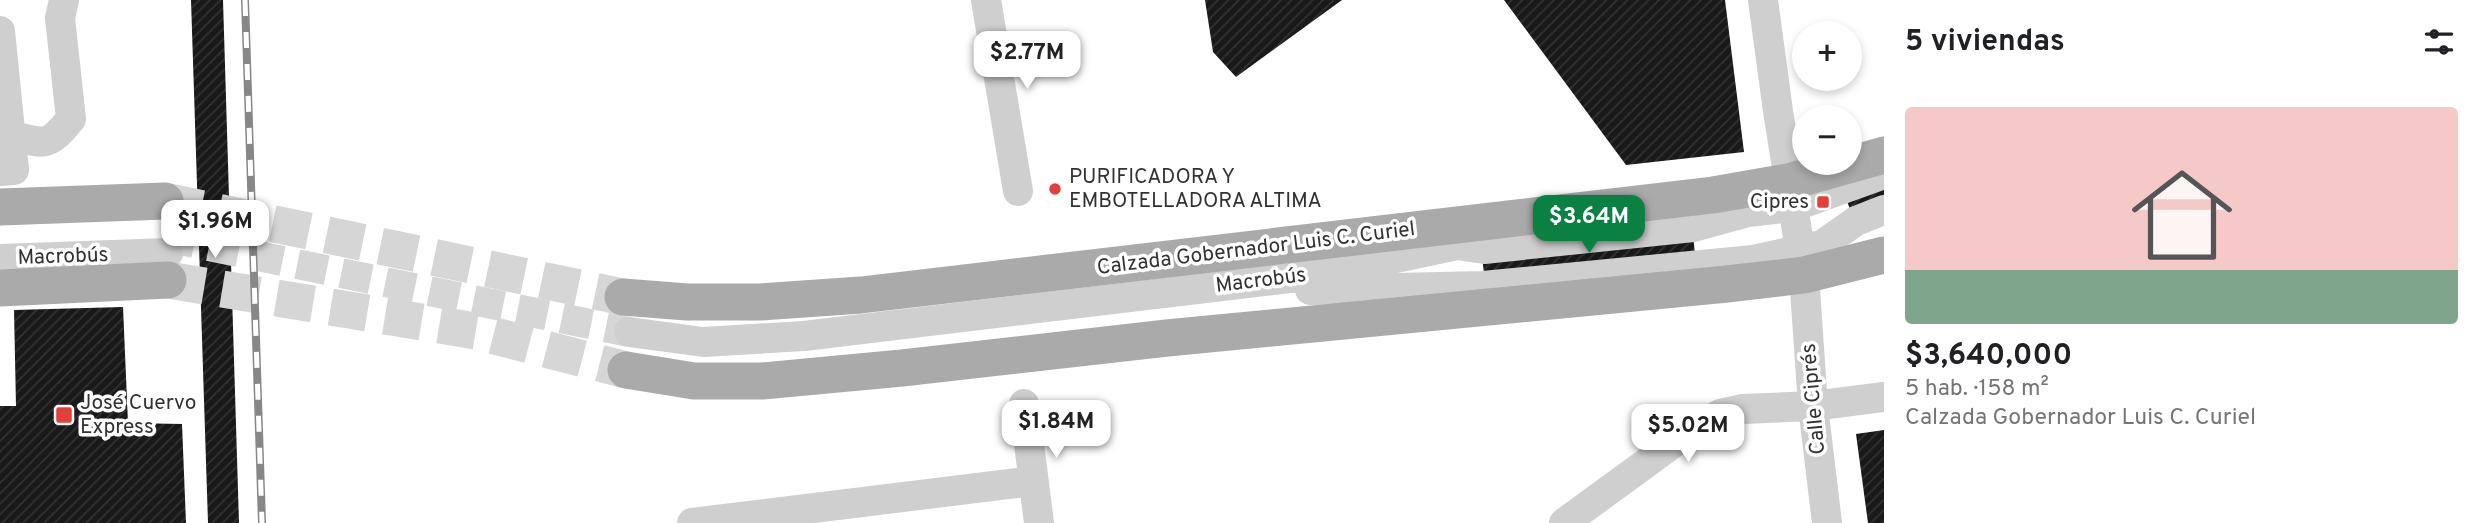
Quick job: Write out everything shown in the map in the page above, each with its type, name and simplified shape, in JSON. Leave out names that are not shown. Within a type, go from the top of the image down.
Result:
[{"type":"main road","name":"Calzada Gobernador Luis C. Curiel","points":[[1884,155],[1791,195],[1713,195],[861,295],[760,302],[687,302],[627,336],[694,381],[762,381],[1802,262],[1884,256]]},
{"type":"main road","points":[[0,207],[165,201]]},
{"type":"main road","points":[[0,288],[167,257]]},
{"type":"street","points":[[10,135],[38,143],[54,139],[71,119],[60,18],[64,0]]},
{"type":"street","points":[[986,0],[1018,191]]},
{"type":"street","name":"Calle Ciprés","points":[[1763,0],[1802,262],[1813,405],[1827,523]]},
{"type":"street","points":[[0,31],[14,170],[0,171]]},
{"type":"street","points":[[1791,195],[1884,174]]},
{"type":"street","points":[[1802,262],[1856,221],[1884,210]]},
{"type":"street","name":"Macrobús","points":[[0,242],[167,257]]},
{"type":"street","name":"Macrobús","points":[[0,259],[167,257]]},
{"type":"street","points":[[1564,523],[1690,431],[1720,414],[1743,409],[1884,397]]},
{"type":"street","points":[[1024,404],[1039,523]]},
{"type":"street","points":[[692,523],[1033,481]]},
{"type":"building","points":[[191,0],[223,0],[239,523],[208,523]]},
{"type":"building","points":[[1205,0],[1342,0],[1236,77],[1213,52]]},
{"type":"building","points":[[1504,0],[1725,0],[1744,152],[1626,165]]},
{"type":"building","points":[[1884,184],[1884,201],[1852,214],[1846,199]]},
{"type":"building","points":[[1693,235],[1695,254],[1484,274],[1482,256]]},
{"type":"building","name":"José Cuervo Express","points":[[123,307],[128,423],[182,424],[186,523],[0,523],[0,406],[16,406],[14,310]]},
{"type":"building","points":[[1884,430],[1884,523],[1868,523],[1856,434]]},
{"type":"tunnel","points":[[165,201],[623,297]]},
{"type":"tunnel","points":[[165,237],[629,332]]},
{"type":"tunnel","points":[[168,280],[476,331],[626,370]]},
{"type":"railway","points":[[245,0],[262,523]]},
{"type":"place","name":"PURIFICADORA Y EMBOTELLADORA ALTIMA","points":[[1055,189]]},
{"type":"place","name":"Cipres","points":[[1823,202]]},
{"type":"place","name":"José Cuervo Express","points":[[64,415]]}]
